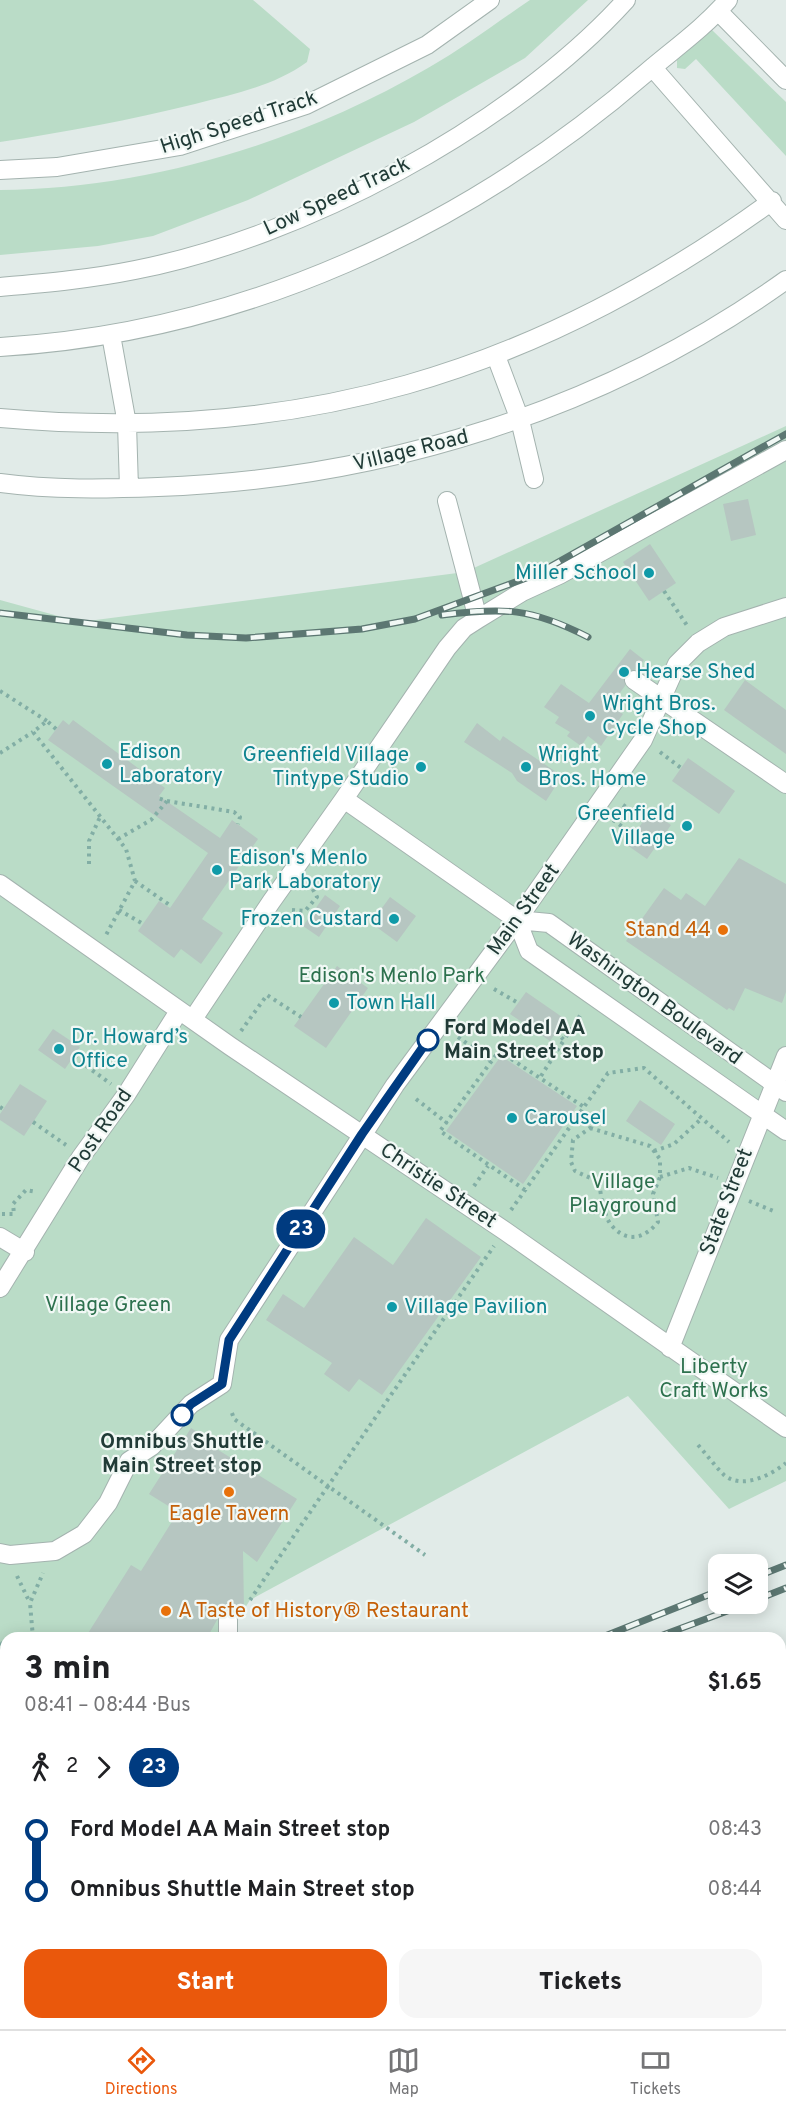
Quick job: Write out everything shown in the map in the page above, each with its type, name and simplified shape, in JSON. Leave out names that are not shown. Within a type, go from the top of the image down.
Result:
[{"type":"street","name":"High Speed Track","points":[[0,170],[57,167],[180,146],[306,105],[427,45],[490,0]]},
{"type":"street","name":"Low Speed Track","points":[[0,287],[53,283],[136,270],[218,248],[310,214],[396,172],[482,122],[557,64],[626,0]]},
{"type":"street","points":[[0,347],[111,336],[248,301],[310,279],[413,234],[489,190],[545,154],[600,114],[723,6],[786,80]]},
{"type":"street","points":[[653,68],[772,201],[786,220]]},
{"type":"street","points":[[0,418],[127,424],[209,421],[283,412],[430,379],[496,356],[574,322],[642,286],[711,245],[772,201]]},
{"type":"street","name":"Village Road","points":[[0,483],[129,488],[186,486],[309,474],[427,449],[520,420],[616,379],[722,320],[786,280]]},
{"type":"street","points":[[111,336],[127,424],[129,488]]},
{"type":"street","points":[[496,356],[520,420],[534,479]]},
{"type":"street","name":"Post Road","points":[[25,1252],[81,1157],[271,902],[447,648],[464,628],[522,592],[559,575],[786,450]]},
{"type":"street","points":[[447,501],[478,619]]},
{"type":"street","name":"Main Street","points":[[5,1554],[55,1551],[84,1534],[108,1503],[129,1461],[152,1446],[191,1404],[222,1384],[229,1340],[395,1085],[517,920],[643,740],[677,664],[698,643],[724,627],[786,607]]},
{"type":"street","points":[[634,680],[786,784]]},
{"type":"street","name":"Washington Boulevard","points":[[344,799],[517,920],[549,923],[780,1089]]},
{"type":"street","name":"Christie Street","points":[[0,884],[230,1046],[362,1134],[506,1223],[670,1348],[786,1428]]},
{"type":"street","name":"Washington Boulevard","points":[[517,920],[529,951],[594,995],[761,1116],[786,1131]]},
{"type":"street","name":"State Street","points":[[670,1348],[761,1116],[780,1089],[786,1056]]},
{"type":"street","points":[[0,1237],[25,1252],[0,1288]]},
{"type":"path","points":[[664,591],[698,643]]},
{"type":"path","points":[[0,691],[56,729]]},
{"type":"path","points":[[0,753],[47,721]]},
{"type":"path","points":[[33,732],[126,849],[135,881],[171,906]]},
{"type":"path","points":[[158,798],[234,812],[240,817],[238,825]]},
{"type":"path","points":[[118,839],[151,820],[167,801]]},
{"type":"path","points":[[602,801],[644,820]]},
{"type":"path","points":[[602,801],[634,835]]},
{"type":"path","points":[[89,864],[89,841],[100,818]]},
{"type":"path","points":[[285,908],[305,912],[317,897],[306,878]]},
{"type":"path","points":[[97,951],[135,881]]},
{"type":"path","points":[[119,910],[143,924]]},
{"type":"path","points":[[494,989],[518,1003]]},
{"type":"path","points":[[230,1046],[267,994],[301,1017]]},
{"type":"path","points":[[541,1076],[587,1006]]},
{"type":"path","points":[[556,1032],[564,1040]]},
{"type":"path","points":[[458,1037],[491,1061]]},
{"type":"path","points":[[525,1190],[440,1131],[499,1051],[541,1076],[584,1107]]},
{"type":"path","points":[[74,1057],[126,1095]]},
{"type":"path","points":[[250,1600],[506,1223],[525,1190],[608,1073],[644,1068],[700,1119],[735,1147]]},
{"type":"path","points":[[416,1100],[447,1123]]},
{"type":"path","points":[[654,1150],[674,1144],[700,1119]]},
{"type":"path","points":[[33,1122],[81,1157]]},
{"type":"path","points":[[590,1128],[613,1133],[650,1146],[654,1150],[660,1159],[660,1177],[653,1194],[658,1222],[649,1233],[637,1237],[626,1235],[613,1227],[603,1206],[598,1182],[575,1171],[571,1162],[573,1140],[590,1128]]},
{"type":"path","points":[[471,1191],[488,1166]]},
{"type":"path","points":[[660,1177],[689,1168],[721,1179]]},
{"type":"path","points":[[746,1199],[776,1212]]},
{"type":"path","points":[[0,1214],[14,1214]]},
{"type":"path","points":[[232,1413],[234,1419],[425,1555]]},
{"type":"path","points":[[698,1445],[726,1477],[747,1480],[770,1476],[786,1463]]},
{"type":"path","points":[[30,1603],[55,1551]]},
{"type":"path","points":[[5,1554],[30,1603],[32,1632]]},
{"type":"green space","points":[[0,0],[253,0],[310,49],[307,62],[281,77],[239,93],[74,130],[0,142]]},
{"type":"green space","points":[[530,0],[588,0],[525,58],[414,122],[248,200],[153,236],[98,246],[0,255],[0,190],[56,188],[111,181],[222,156],[276,139],[328,118],[428,68]]},
{"type":"green space","points":[[712,30],[786,102],[786,156],[696,59],[685,69],[677,68],[677,60]]},
{"type":"green space","name":"Edison's Menlo Park","points":[[786,426],[786,1481],[729,1509],[628,1396],[250,1600],[230,1632],[0,1632],[0,600],[80,622],[465,572]]},
{"type":"building","points":[[748,499],[756,535],[731,541],[723,504]]},
{"type":"building","name":"Miller School","points":[[650,544],[676,583],[649,601],[623,562]]},
{"type":"building","name":"Wright Bros. Cycle Shop","points":[[630,649],[644,660],[637,669],[625,673],[625,686],[610,706],[623,714],[601,746],[588,736],[581,746],[567,736],[570,732],[555,723],[559,717],[544,707],[561,684],[589,703]]},
{"type":"building","points":[[745,680],[786,710],[786,754],[724,710]]},
{"type":"building","points":[[63,720],[69,725],[73,720],[165,788],[159,796],[220,838],[232,820],[258,839],[202,919],[223,933],[201,964],[181,949],[174,958],[138,931],[159,901],[170,908],[208,853],[48,740]]},
{"type":"building","name":"Wright Bros. Home","points":[[477,723],[500,741],[503,736],[562,776],[546,801],[517,781],[512,773],[464,742]]},
{"type":"building","points":[[688,758],[735,791],[719,814],[672,781]]},
{"type":"building","points":[[650,811],[671,825],[647,859],[627,845]]},
{"type":"building","name":"Stand 44","points":[[739,858],[786,884],[786,992],[782,1003],[745,988],[734,1011],[729,1008],[727,1010],[626,941],[664,888],[681,900],[686,893],[705,906]]},
{"type":"building","points":[[325,895],[340,906],[319,937],[303,926]]},
{"type":"building","name":"Frozen Custard","points":[[390,897],[416,916],[397,942],[371,923]]},
{"type":"building","name":"Town Hall","points":[[337,966],[368,988],[326,1048],[294,1026]]},
{"type":"building","points":[[526,992],[565,1019],[550,1041],[510,1014]]},
{"type":"building","name":"Dr. Howard’s Office","points":[[53,1029],[80,1047],[65,1069],[38,1050]]},
{"type":"building","name":"Carousel","points":[[501,1056],[577,1106],[523,1184],[446,1131]]},
{"type":"building","points":[[20,1084],[47,1101],[24,1136],[0,1120],[0,1114]]},
{"type":"building","points":[[640,1100],[675,1124],[661,1145],[626,1121]]},
{"type":"building","name":"Village Pavilion","points":[[426,1218],[481,1257],[382,1395],[359,1379],[349,1392],[324,1374],[332,1363],[266,1320],[283,1294],[304,1308],[354,1237],[393,1265]]},
{"type":"building","points":[[191,1428],[217,1444],[215,1448],[297,1499],[257,1562],[243,1551],[244,1609],[222,1611],[210,1632],[89,1632],[131,1565],[141,1571],[178,1512],[149,1494]]},
{"type":"railway","points":[[0,613],[187,635],[246,638],[362,629],[415,619],[537,574],[786,434]]},
{"type":"railway","points":[[442,615],[483,611],[517,612],[550,620],[588,637]]},
{"type":"railway","points":[[768,1572],[786,1565]]},
{"type":"railway","points":[[768,1595],[786,1588]]},
{"type":"railway","points":[[615,1632],[708,1595]]},
{"type":"railway","points":[[671,1632],[719,1614]]},
{"type":"bus line","name":"23","points":[[182,1415],[191,1404],[222,1384],[229,1340],[362,1134],[428,1040]]},
{"type":"place","name":"Miller School","points":[[649,573]]},
{"type":"place","name":"Hearse Shed","points":[[624,672]]},
{"type":"place","name":"Wright Bros. Cycle Shop","points":[[590,716]]},
{"type":"place","name":"Edison Laboratory","points":[[107,764]]},
{"type":"place","name":"Greenfield Village Tintype Studio","points":[[421,767]]},
{"type":"place","name":"Wright Bros. Home","points":[[526,767]]},
{"type":"place","name":"Greenfield Village","points":[[687,826]]},
{"type":"place","name":"Edison's Menlo Park Laboratory","points":[[217,870]]},
{"type":"place","name":"Frozen Custard","points":[[394,919]]},
{"type":"place","name":"Stand 44","points":[[723,930]]},
{"type":"place","name":"Town Hall","points":[[334,1003]]},
{"type":"place","name":"Ford Model AA Main Street stop","points":[[428,1040]]},
{"type":"place","name":"Dr. Howard’s Office","points":[[59,1049]]},
{"type":"place","name":"Carousel","points":[[512,1118]]},
{"type":"place","name":"Village Pavilion","points":[[392,1307]]},
{"type":"place","name":"Omnibus Shuttle Main Street stop","points":[[182,1415]]},
{"type":"place","name":"Eagle Tavern","points":[[229,1492]]},
{"type":"place","name":"A Taste of History® Restaurant","points":[[166,1611]]},
{"type":"park label","name":"Village Playground","points":[[623,1194]]},
{"type":"park label","name":"Village Green","points":[[108,1305]]},
{"type":"park label","name":"Liberty Craft Works","points":[[714,1379]]}]
